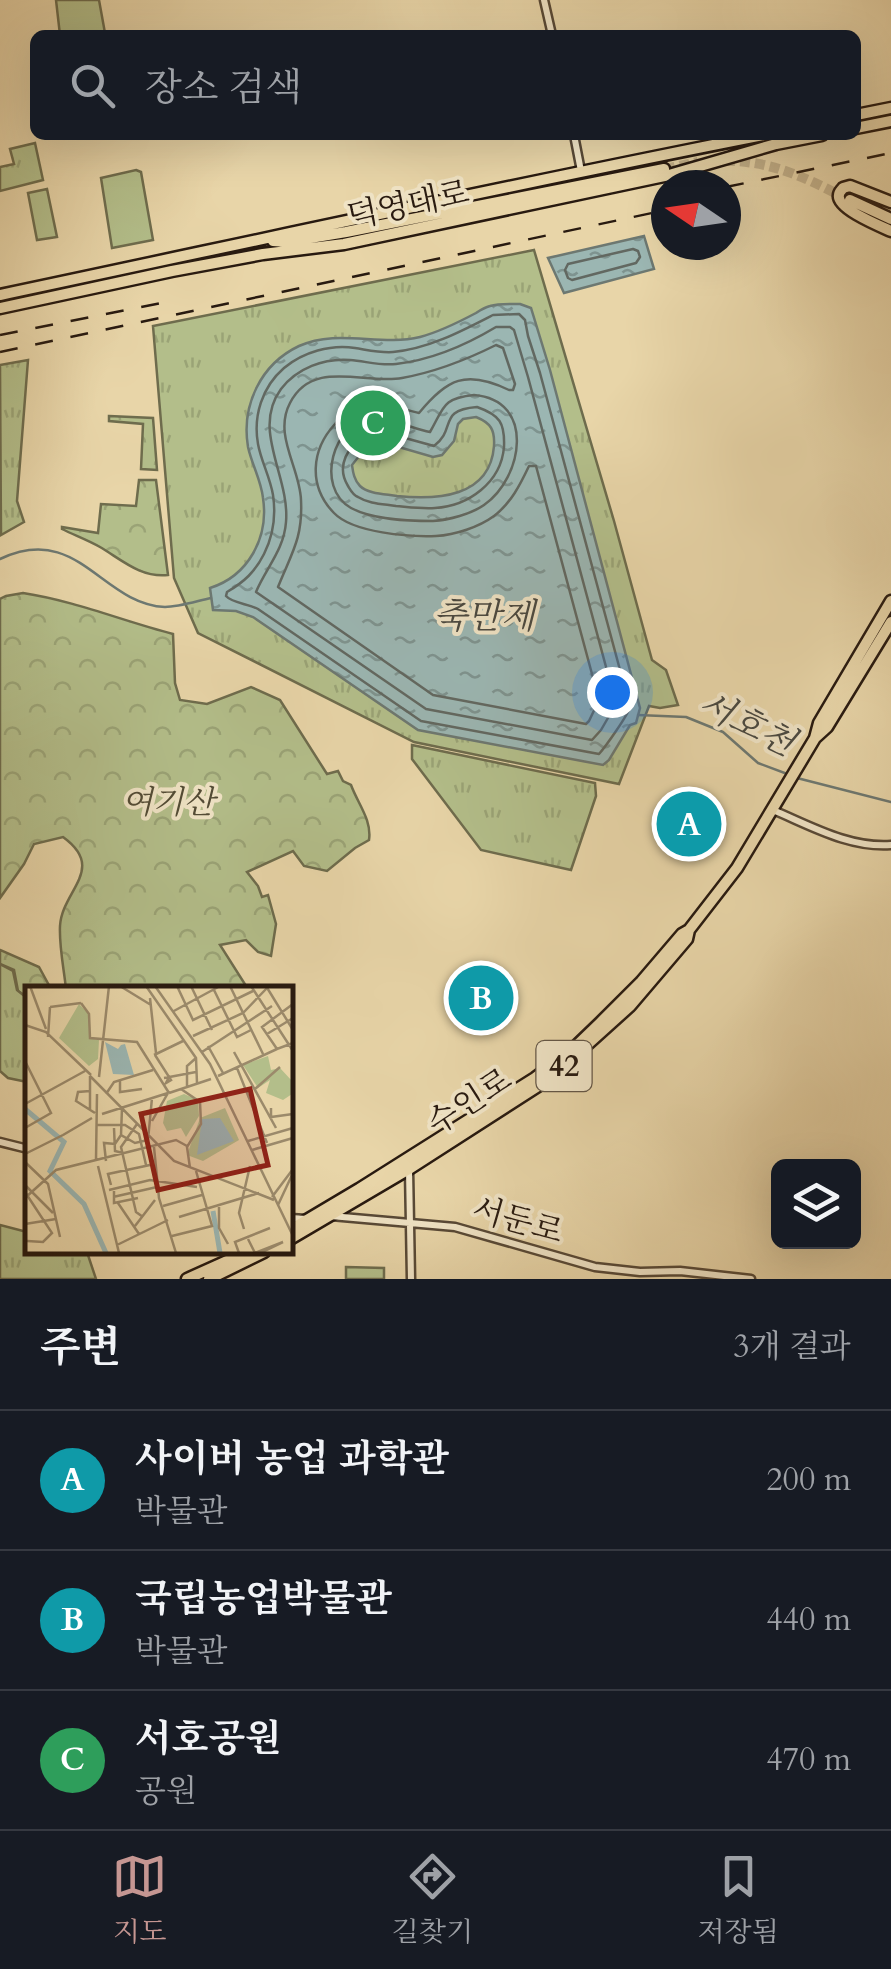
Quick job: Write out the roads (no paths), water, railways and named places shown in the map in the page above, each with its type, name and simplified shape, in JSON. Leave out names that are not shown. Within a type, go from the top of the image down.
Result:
[{"type":"main road","points":[[861,115],[891,108]]},
{"type":"main road","points":[[861,127],[891,121]]},
{"type":"main road","name":"덕영대로","points":[[0,295],[738,140]]},
{"type":"main road","name":"덕영대로","points":[[675,170],[796,140]]},
{"type":"main road","points":[[664,154],[673,161],[668,170]]},
{"type":"main road","name":"덕영대로","points":[[286,242],[651,175]]},
{"type":"main road","name":"덕영대로","points":[[0,308],[262,254],[344,244],[651,176]]},
{"type":"main road","points":[[891,206],[850,186],[838,196],[846,208],[891,229]]},
{"type":"main road","points":[[854,202],[891,206]]},
{"type":"main road","points":[[854,202],[891,219]]},
{"type":"main road","points":[[854,202],[891,229]]},
{"type":"main road","points":[[262,240],[286,242]]},
{"type":"main road","points":[[262,254],[286,242]]},
{"type":"main road","name":"수인로","points":[[816,738],[819,723],[891,601]]},
{"type":"main road","name":"수인로","points":[[292,1228],[535,1089],[630,1006],[687,939],[689,930],[737,868],[891,622]]},
{"type":"main road","name":"수인로","points":[[292,1229],[330,1216],[407,1164]]},
{"type":"main road","points":[[187,1279],[243,1254]]},
{"type":"main road","points":[[209,1279],[260,1254]]},
{"type":"street","points":[[544,0],[551,30]]},
{"type":"street","points":[[575,140],[581,171]]},
{"type":"street","points":[[773,810],[852,842],[891,845]]},
{"type":"street","points":[[0,1142],[25,1148]]},
{"type":"street","points":[[407,1164],[410,1279]]},
{"type":"street","name":"서둔로","points":[[330,1216],[455,1228],[595,1267],[640,1272],[680,1270],[750,1279]]},
{"type":"water","points":[[644,236],[654,269],[564,293],[548,258]]},
{"type":"water","name":"축만제","points":[[520,304],[531,308],[550,370],[640,708],[636,723],[630,725],[603,765],[418,730],[253,617],[213,610],[210,588],[245,565],[263,527],[263,498],[248,447],[248,416],[257,388],[274,363],[314,341],[405,340],[449,327],[488,307]],"holes":[[[476,417],[491,428],[494,446],[483,476],[472,486],[444,496],[397,496],[367,491],[355,479],[352,465],[371,441],[433,457],[442,455],[454,441],[458,424]]]},
{"type":"waterway","name":"서호천","points":[[0,559],[27,550],[50,550],[70,557],[143,603],[170,607],[211,598]]},
{"type":"waterway","name":"서호천","points":[[638,715],[686,717],[723,732],[758,763],[790,775]]},
{"type":"waterway","name":"서호천","points":[[797,778],[891,802]]},
{"type":"tunnel","points":[[725,161],[772,167],[845,198]]},
{"type":"tunnel","points":[[665,169],[698,162]]},
{"type":"railway","points":[[741,184],[891,153]]},
{"type":"railway","points":[[0,352],[651,213]]},
{"type":"railway","points":[[0,335],[176,300]]},
{"type":"place","name":"서호공원","points":[[373,423]]},
{"type":"place","name":"사이버 농업 과학관","points":[[689,824]]},
{"type":"place","name":"국립농업박물관","points":[[481,998]]},
{"type":"park label","name":"여기산","points":[[168,802]]}]
